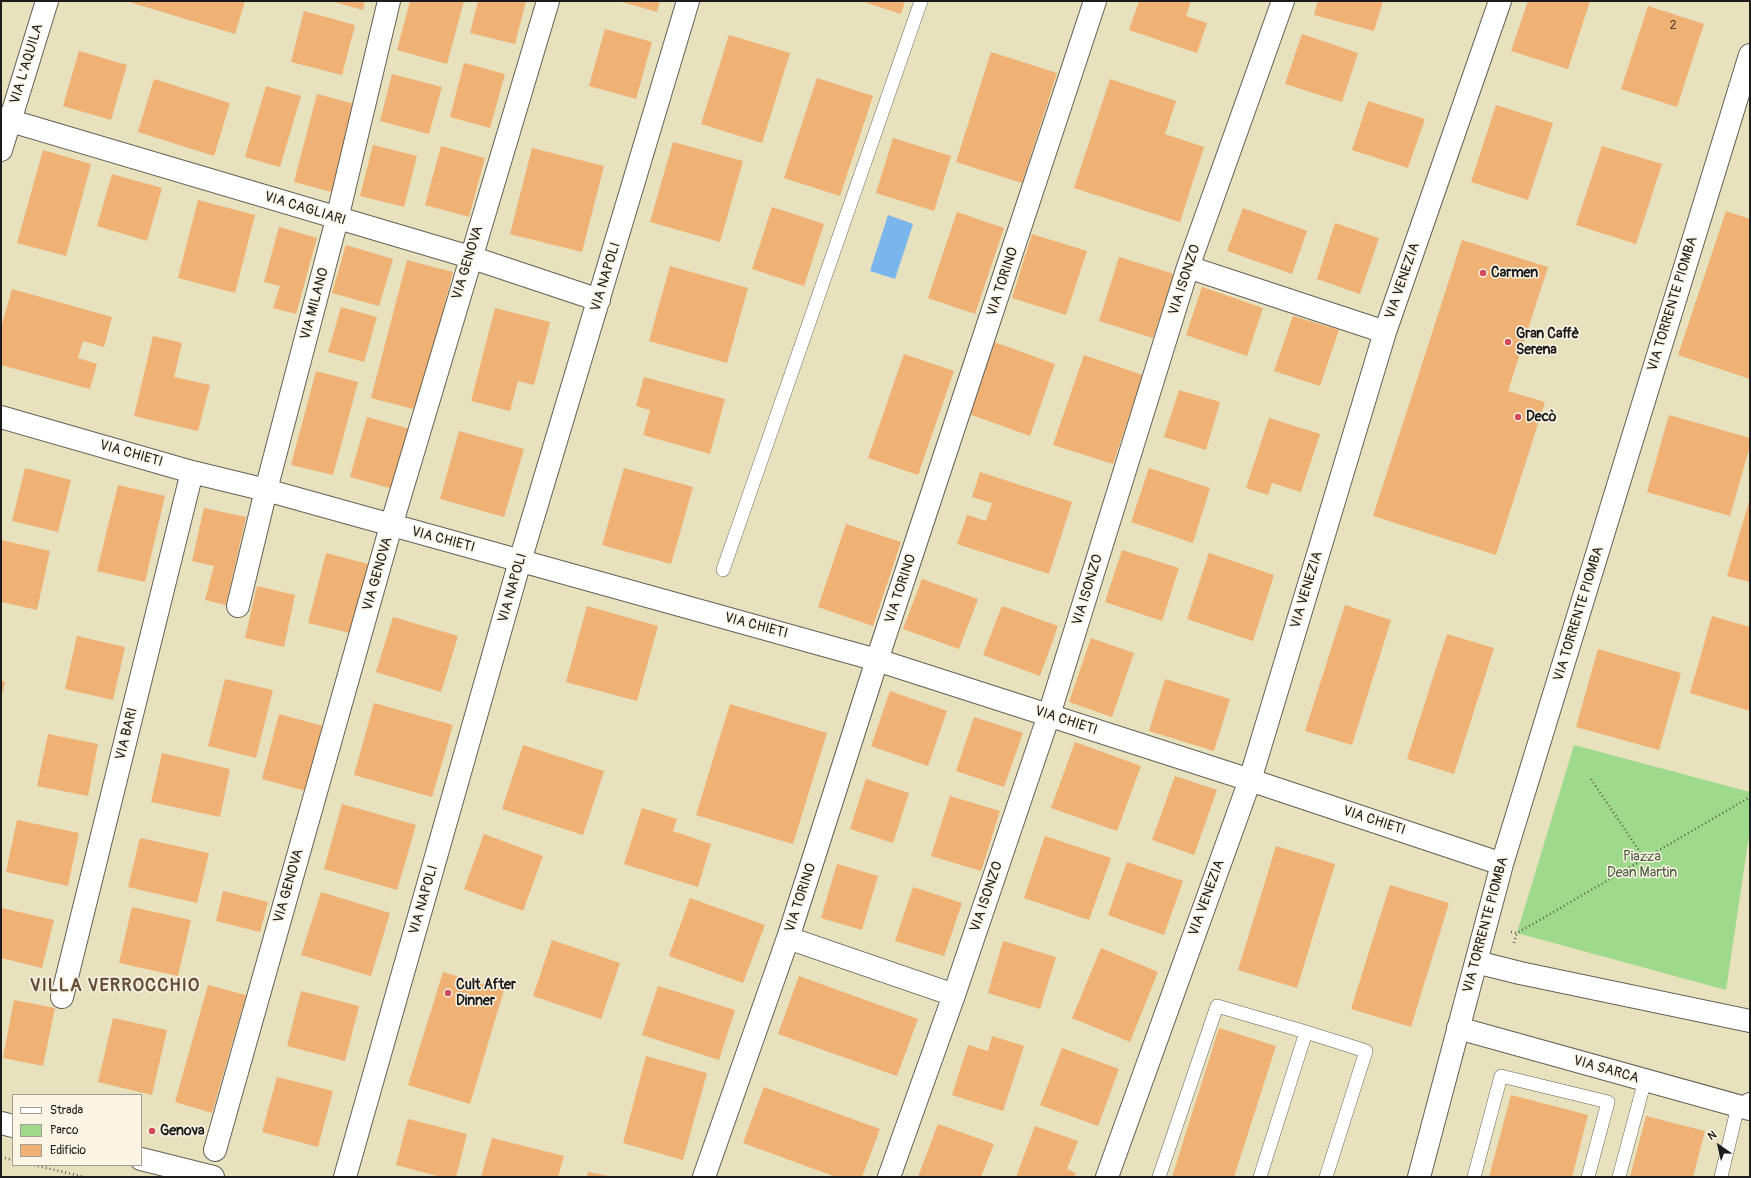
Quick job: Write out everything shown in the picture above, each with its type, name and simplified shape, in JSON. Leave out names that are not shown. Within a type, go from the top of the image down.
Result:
[{"type":"street","name":"VIA L'AQUILA","points":[[1,150],[5,120],[46,1]]},
{"type":"street","name":"VIA MILANO","points":[[238,606],[266,490],[337,219],[389,1]]},
{"type":"street","name":"VIA GENOVA","points":[[215,1150],[391,526],[470,257],[548,1]]},
{"type":"street","name":"VIA NAPOLI","points":[[345,1177],[520,561],[688,1]]},
{"type":"street","name":"VIA TORINO","points":[[704,1177],[788,938],[877,660],[1096,1]]},
{"type":"street","name":"VIA ISONZO","points":[[889,1177],[954,995],[1049,715],[1188,267],[1283,1]]},
{"type":"street","name":"VIA VENEZIA","points":[[1107,1177],[1250,780],[1385,332],[1500,1]]},
{"type":"street","name":"VIA TORRENTE PIOMBA","points":[[1419,1177],[1502,864],[1750,54]]},
{"type":"street","name":"VIA CAGLIARI","points":[[5,120],[470,257],[599,300]]},
{"type":"street","points":[[1188,267],[1385,332]]},
{"type":"street","name":"VIA CHIETI","points":[[1,417],[192,472],[266,490],[877,660],[1250,780],[1502,864]]},
{"type":"street","name":"VIA BARI","points":[[62,997],[192,472]]},
{"type":"street","points":[[788,938],[954,995]]},
{"type":"street","points":[[1476,962],[1520,973],[1750,1021]]},
{"type":"street","name":"VIA SARCA","points":[[1458,1028],[1645,1080],[1746,1106]]},
{"type":"street","points":[[1,1123],[12,1126]]},
{"type":"street","points":[[142,1159],[213,1177]]},
{"type":"lane","points":[[723,570],[921,1]]},
{"type":"lane","points":[[1158,1177],[1217,1006],[1366,1051],[1326,1177]]},
{"type":"lane","points":[[1260,1177],[1306,1032]]},
{"type":"lane","points":[[1474,1177],[1500,1076],[1608,1102],[1588,1177]]},
{"type":"lane","points":[[1619,1177],[1645,1080]]},
{"type":"lane","points":[[1721,1177],[1746,1106]]},
{"type":"path","points":[[1591,779],[1644,858]]},
{"type":"path","points":[[1517,933],[1750,797]]},
{"type":"path","points":[[1,1157],[12,1160]]},
{"type":"path","points":[[38,1166],[84,1177]]},
{"type":"green space","name":"Piazza Dean Martin","points":[[1574,745],[1750,792],[1750,829],[1726,990],[1517,933]]},
{"type":"water","points":[[888,215],[913,224],[895,279],[870,271]]},
{"type":"building","points":[[126,1],[245,1],[235,34]]},
{"type":"building","points":[[331,1],[365,1],[363,10]]},
{"type":"building","points":[[410,1],[464,1],[447,64],[397,50]]},
{"type":"building","points":[[478,1],[526,1],[515,44],[470,33]]},
{"type":"building","points":[[619,1],[660,1],[657,12]]},
{"type":"building","points":[[861,1],[905,1],[901,14]]},
{"type":"building","points":[[1139,1],[1191,1],[1186,16],[1207,23],[1197,53],[1129,30]]},
{"type":"building","points":[[1318,1],[1383,1],[1374,31],[1314,15]]},
{"type":"building","points":[[1528,1],[1590,1],[1568,69],[1511,51]]},
{"type":"building","points":[[1648,6],[1704,24],[1677,107],[1621,89]]},
{"type":"building","points":[[304,11],[355,25],[342,75],[291,62]]},
{"type":"building","points":[[605,29],[652,42],[636,99],[589,86]]},
{"type":"building","points":[[1302,34],[1358,53],[1342,102],[1285,84]]},
{"type":"building","points":[[729,35],[790,53],[762,143],[701,124]]},
{"type":"building","points":[[79,51],[127,65],[111,120],[63,106]]},
{"type":"building","points":[[991,52],[1057,73],[1022,183],[956,162]]},
{"type":"building","points":[[464,63],[505,74],[490,128],[450,117]]},
{"type":"building","points":[[392,74],[442,87],[429,134],[380,121]]},
{"type":"building","points":[[817,78],[873,96],[840,196],[784,178]]},
{"type":"building","points":[[154,79],[230,103],[214,156],[138,132]]},
{"type":"building","points":[[1110,79],[1176,101],[1165,134],[1204,147],[1180,222],[1074,188]]},
{"type":"building","points":[[266,86],[301,96],[280,167],[245,157]]},
{"type":"building","points":[[317,94],[354,104],[332,192],[294,182]]},
{"type":"building","points":[[1368,101],[1425,119],[1408,168],[1352,150]]},
{"type":"building","points":[[1496,105],[1553,123],[1528,200],[1471,182]]},
{"type":"building","points":[[893,138],[951,156],[934,211],[876,193]]},
{"type":"building","points":[[673,142],[743,161],[720,242],[650,222]]},
{"type":"building","points":[[373,145],[417,156],[404,207],[360,196]]},
{"type":"building","points":[[441,146],[485,158],[469,217],[425,205]]},
{"type":"building","points":[[1602,146],[1662,164],[1636,244],[1576,225]]},
{"type":"building","points":[[532,148],[604,166],[582,252],[510,234]]},
{"type":"building","points":[[43,150],[91,164],[66,256],[17,243]]},
{"type":"building","points":[[112,174],[162,188],[147,241],[97,226]]},
{"type":"building","points":[[198,200],[255,215],[235,293],[178,278]]},
{"type":"building","points":[[772,207],[824,224],[804,286],[752,269]]},
{"type":"building","points":[[1243,208],[1307,231],[1292,274],[1227,251]]},
{"type":"building","points":[[1726,211],[1750,219],[1750,379],[1678,355]]},
{"type":"building","points":[[957,212],[1004,228],[975,314],[928,298]]},
{"type":"building","points":[[1335,223],[1379,238],[1360,294],[1317,279]]},
{"type":"building","points":[[279,227],[317,238],[296,314],[273,308],[280,286],[264,282]]},
{"type":"building","points":[[1032,234],[1087,251],[1066,315],[1012,298]]},
{"type":"building","points":[[1462,240],[1548,267],[1508,391],[1545,402],[1496,555],[1373,516]]},
{"type":"building","points":[[346,245],[393,259],[379,306],[332,293]]},
{"type":"building","points":[[1119,257],[1174,274],[1153,338],[1099,321]]},
{"type":"building","points":[[407,260],[453,272],[417,410],[371,398]]},
{"type":"building","points":[[670,266],[748,288],[727,363],[649,341]]},
{"type":"building","points":[[1202,287],[1263,308],[1247,356],[1186,335]]},
{"type":"building","points":[[12,289],[112,317],[104,347],[83,341],[78,358],[97,364],[90,389],[1,365],[1,328]]},
{"type":"building","points":[[341,307],[377,317],[364,362],[328,352]]},
{"type":"building","points":[[495,308],[550,322],[534,385],[518,381],[510,411],[471,401]]},
{"type":"building","points":[[1293,316],[1339,330],[1320,386],[1274,371]]},
{"type":"building","points":[[153,336],[182,343],[174,377],[210,385],[198,431],[134,416]]},
{"type":"building","points":[[994,342],[1055,364],[1030,436],[969,414]]},
{"type":"building","points":[[904,354],[954,371],[918,475],[868,458]]},
{"type":"building","points":[[1084,355],[1143,375],[1113,464],[1053,445]]},
{"type":"building","points":[[316,371],[358,382],[333,475],[291,465]]},
{"type":"building","points":[[644,377],[725,399],[710,454],[643,435],[650,410],[636,406]]},
{"type":"building","points":[[1179,390],[1220,402],[1206,450],[1164,437]]},
{"type":"building","points":[[1669,415],[1750,438],[1750,446],[1730,516],[1647,492]]},
{"type":"building","points":[[367,417],[410,429],[393,489],[350,477]]},
{"type":"building","points":[[1269,418],[1320,434],[1301,492],[1272,483],[1268,495],[1246,488]]},
{"type":"building","points":[[459,431],[524,449],[504,517],[440,499]]},
{"type":"building","points":[[25,468],[71,480],[58,532],[12,521]]},
{"type":"building","points":[[624,468],[693,487],[671,564],[602,545]]},
{"type":"building","points":[[1149,468],[1210,488],[1193,543],[1131,522]]},
{"type":"building","points":[[980,472],[1072,502],[1049,574],[957,544],[967,515],[986,521],[992,503],[972,497]]},
{"type":"building","points":[[118,485],[165,496],[145,582],[97,571]]},
{"type":"building","points":[[1750,498],[1750,582],[1727,576]]},
{"type":"building","points":[[204,508],[246,517],[226,605],[205,600],[214,566],[192,561]]},
{"type":"building","points":[[846,524],[901,542],[873,626],[818,607]]},
{"type":"building","points":[[1,540],[50,551],[37,610],[1,602]]},
{"type":"building","points":[[1122,550],[1179,568],[1162,621],[1105,602]]},
{"type":"building","points":[[326,553],[368,564],[350,633],[308,623]]},
{"type":"building","points":[[1209,553],[1274,575],[1253,641],[1187,619]]},
{"type":"building","points":[[922,579],[978,599],[959,649],[903,629]]},
{"type":"building","points":[[257,586],[295,595],[284,647],[245,638]]},
{"type":"building","points":[[1345,605],[1391,620],[1352,745],[1305,731]]},
{"type":"building","points":[[587,606],[658,626],[637,701],[566,682]]},
{"type":"building","points":[[1002,606],[1058,626],[1040,676],[983,655]]},
{"type":"building","points":[[1712,616],[1750,627],[1750,711],[1690,693]]},
{"type":"building","points":[[393,617],[458,636],[441,692],[376,672]]},
{"type":"building","points":[[1447,634],[1494,648],[1454,774],[1407,759]]},
{"type":"building","points":[[77,636],[125,647],[113,700],[65,689]]},
{"type":"building","points":[[1091,638],[1134,653],[1112,717],[1069,702]]},
{"type":"building","points":[[1598,649],[1681,673],[1659,750],[1576,727]]},
{"type":"building","points":[[225,679],[273,690],[256,758],[208,746]]},
{"type":"building","points":[[1165,679],[1230,699],[1214,751],[1149,731]]},
{"type":"building","points":[[1,681],[5,682],[2,695],[1,695]]},
{"type":"building","points":[[890,691],[947,711],[928,766],[871,746]]},
{"type":"building","points":[[374,703],[453,725],[432,797],[354,775]]},
{"type":"building","points":[[730,704],[827,733],[793,844],[696,815]]},
{"type":"building","points":[[279,714],[323,726],[306,791],[262,779]]},
{"type":"building","points":[[974,717],[1023,733],[1004,787],[956,771]]},
{"type":"building","points":[[48,734],[98,744],[88,796],[37,786]]},
{"type":"building","points":[[1075,742],[1141,766],[1117,831],[1051,808]]},
{"type":"building","points":[[523,745],[604,771],[583,835],[502,809]]},
{"type":"building","points":[[162,753],[230,769],[220,817],[151,802]]},
{"type":"building","points":[[1175,776],[1217,790],[1194,855],[1152,840]]},
{"type":"building","points":[[866,779],[909,793],[893,843],[850,829]]},
{"type":"building","points":[[950,796],[1000,811],[981,871],[931,856]]},
{"type":"building","points":[[342,804],[416,825],[397,890],[324,869]]},
{"type":"building","points":[[642,808],[677,819],[673,831],[711,844],[698,887],[624,864]]},
{"type":"building","points":[[17,820],[79,833],[68,886],[6,872]]},
{"type":"building","points":[[484,834],[543,856],[523,911],[464,889]]},
{"type":"building","points":[[1045,836],[1111,858],[1089,920],[1024,898]]},
{"type":"building","points":[[140,838],[209,853],[197,903],[128,887]]},
{"type":"building","points":[[1276,846],[1335,864],[1297,988],[1238,970]]},
{"type":"building","points":[[1127,862],[1183,881],[1164,935],[1108,915]]},
{"type":"building","points":[[837,864],[878,876],[862,930],[821,918]]},
{"type":"building","points":[[1390,885],[1449,903],[1411,1027],[1351,1009]]},
{"type":"building","points":[[913,887],[962,903],[944,956],[895,941]]},
{"type":"building","points":[[223,891],[268,902],[260,932],[216,921]]},
{"type":"building","points":[[321,892],[390,913],[371,976],[301,955]]},
{"type":"building","points":[[690,898],[765,925],[743,983],[669,956]]},
{"type":"building","points":[[132,907],[191,920],[178,976],[119,963]]},
{"type":"building","points":[[2,908],[54,920],[42,968],[1,958]]},
{"type":"building","points":[[552,940],[620,963],[601,1019],[533,996]]},
{"type":"building","points":[[1003,941],[1056,957],[1040,1009],[988,993]]},
{"type":"building","points":[[1101,948],[1158,972],[1130,1042],[1072,1018]]},
{"type":"building","points":[[443,972],[504,990],[470,1104],[408,1085]]},
{"type":"building","points":[[799,976],[918,1019],[897,1076],[778,1034]]},
{"type":"building","points":[[208,985],[246,995],[212,1113],[175,1102]]},
{"type":"building","points":[[658,986],[735,1010],[719,1060],[642,1035]]},
{"type":"building","points":[[301,991],[359,1006],[345,1061],[287,1046]]},
{"type":"building","points":[[14,1000],[55,1008],[43,1066],[3,1058]]},
{"type":"building","points":[[113,1018],[167,1030],[152,1095],[98,1082]]},
{"type":"building","points":[[1219,1028],[1276,1046],[1234,1177],[1172,1177]]},
{"type":"building","points":[[992,1036],[1024,1046],[1003,1111],[952,1095],[968,1045],[988,1051]]},
{"type":"building","points":[[1062,1048],[1119,1069],[1098,1126],[1040,1105]]},
{"type":"building","points":[[646,1056],[707,1073],[683,1160],[623,1143]]},
{"type":"building","points":[[277,1077],[333,1091],[318,1147],[262,1132]]},
{"type":"building","points":[[764,1087],[880,1129],[862,1177],[836,1177],[743,1143]]},
{"type":"building","points":[[1511,1095],[1588,1115],[1572,1177],[1489,1177]]},
{"type":"building","points":[[1646,1116],[1705,1131],[1693,1177],[1630,1177]]},
{"type":"building","points":[[408,1119],[467,1134],[456,1177],[441,1177],[396,1165]]},
{"type":"building","points":[[938,1124],[994,1144],[981,1177],[918,1177]]},
{"type":"building","points":[[1035,1126],[1078,1141],[1067,1169],[1076,1173],[1074,1177],[1016,1177]]},
{"type":"building","points":[[492,1138],[564,1156],[558,1177],[481,1177]]},
{"type":"building","points":[[588,1172],[609,1176],[609,1177],[587,1177]]},
{"type":"place","name":"Carmen","points":[[1483,273]]},
{"type":"place","name":"Gran Caffè Serena","points":[[1508,342]]},
{"type":"place","name":"Decò","points":[[1518,417]]},
{"type":"place","name":"Cult After Dinner","points":[[448,993]]},
{"type":"place","name":"Genova","points":[[152,1131]]},
{"type":"district","name":"VILLA VERROCCHIO","points":[[115,986]]}]
